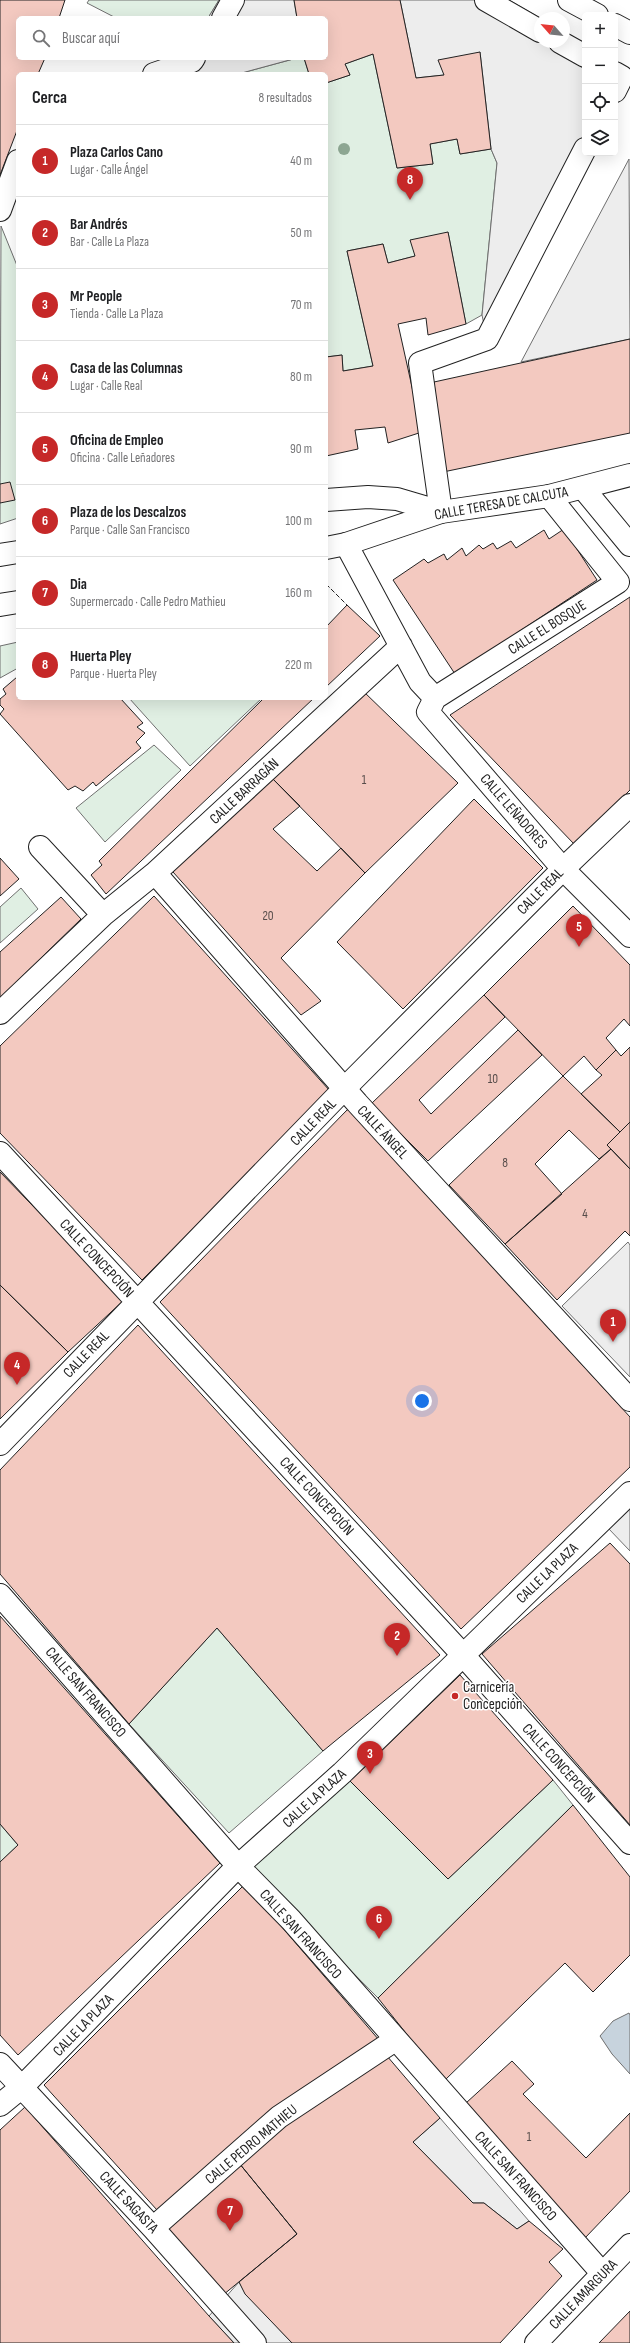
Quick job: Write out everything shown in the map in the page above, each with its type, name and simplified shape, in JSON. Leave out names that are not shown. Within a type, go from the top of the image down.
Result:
[{"type":"street","points":[[224,16],[233,0]]},
{"type":"street","points":[[486,0],[534,28]]},
{"type":"street","points":[[569,0],[591,12]]},
{"type":"street","points":[[618,27],[630,34]]},
{"type":"street","points":[[570,48],[582,54]]},
{"type":"street","points":[[160,72],[193,60]]},
{"type":"street","points":[[618,75],[622,77],[618,85]]},
{"type":"street","points":[[328,500],[368,498],[397,499],[441,512],[420,363],[487,339],[582,155]]},
{"type":"street","points":[[0,210],[16,166]]},
{"type":"street","name":"CALLE TERESA DE CALCUTA","points":[[336,546],[441,512],[549,496],[630,475]]},
{"type":"street","points":[[583,488],[630,545]]},
{"type":"street","name":"CALLE EL BOSQUE","points":[[435,698],[624,578],[549,496]]},
{"type":"street","points":[[336,546],[401,646],[420,682],[435,698]]},
{"type":"street","points":[[0,555],[16,552]]},
{"type":"street","points":[[0,605],[16,602]]},
{"type":"street","name":"CALLE BARRAGÁN","points":[[0,1013],[103,915],[155,873],[401,646]]},
{"type":"street","name":"CALLE LEÑADORES","points":[[435,698],[428,712],[563,869],[630,936]]},
{"type":"street","name":"CALLE REAL","points":[[0,1444],[136,1301],[332,1104],[344,1089],[563,869],[630,805]]},
{"type":"street","points":[[40,846],[103,915]]},
{"type":"street","name":"CALLE ÁNGEL","points":[[155,873],[344,1089],[630,1400]]},
{"type":"street","name":"CALLE CONCEPCIÓN","points":[[0,1153],[463,1655],[630,1843]]},
{"type":"street","name":"CALLE LA PLAZA","points":[[0,2105],[22,2087],[238,1866],[342,1773],[630,1493]]},
{"type":"street","name":"CALLE SAN FRANCISCO","points":[[0,1595],[238,1866],[291,1920],[395,2040],[602,2273]]},
{"type":"street","name":"CALLE PEDRO MATHIEU","points":[[153,2228],[278,2117],[395,2040]]},
{"type":"street","name":"CALLE SAGASTA","points":[[0,2064],[153,2228],[255,2343]]},
{"type":"street","name":"CALLE AMARGURA","points":[[536,2343],[630,2245]]},
{"type":"green space","points":[[89,0],[219,0],[209,16],[112,16],[87,3]]},
{"type":"green space","points":[[373,54],[397,168],[433,164],[430,144],[457,139],[460,154],[491,149],[497,163],[482,315],[466,324],[448,232],[415,256],[388,263],[383,244],[347,251],[373,366],[343,371],[342,355],[328,357],[328,82],[350,75],[345,64]]},
{"type":"green space","points":[[290,60],[305,60],[308,72],[245,72]]},
{"type":"green space","points":[[1,226],[16,263],[16,519],[0,524]]},
{"type":"green space","points":[[16,642],[16,669],[0,678],[0,646]]},
{"type":"green space","points":[[131,700],[260,700],[190,766]]},
{"type":"green space","points":[[154,745],[181,770],[105,842],[76,808]]},
{"type":"green space","points":[[21,888],[38,909],[0,943],[0,907]]},
{"type":"green space","points":[[217,1628],[323,1751],[229,1833],[129,1724]]},
{"type":"green space","points":[[553,1780],[573,1805],[378,1998],[249,1868],[345,1782],[350,1781],[448,1879]]},
{"type":"green space","points":[[0,1824],[18,1845],[0,1862]]},
{"type":"shaded area","points":[[219,0],[294,0],[297,16],[209,16]]},
{"type":"shaded area","points":[[400,0],[509,0],[534,15],[534,48],[570,48],[570,35],[582,42],[582,156],[583,156],[487,339],[482,315],[497,163],[491,149],[480,52],[444,75],[416,78]]},
{"type":"shaded area","points":[[187,60],[290,60],[245,72],[188,72]]},
{"type":"shaded area","points":[[629,159],[630,339],[521,362]]},
{"type":"shaded area","points":[[628,1242],[630,1245],[630,1377],[562,1306]]},
{"type":"shaded area","points":[[630,1504],[630,1551],[608,1528]]},
{"type":"shaded area","points":[[629,2013],[630,2074],[612,2054],[600,2036],[613,2021]]},
{"type":"shaded area","points":[[440,2118],[529,2221],[517,2229],[484,2203],[473,2203],[413,2142]]},
{"type":"shaded area","points":[[239,2282],[246,2294],[292,2343],[234,2343],[209,2316]]},
{"type":"building","points":[[0,0],[65,0],[60,16],[16,16],[16,60],[44,60],[39,72],[16,72],[16,133],[0,175]]},
{"type":"building","points":[[294,0],[400,0],[416,78],[444,75],[438,60],[480,52],[491,149],[460,154],[457,139],[430,144],[433,164],[397,168],[373,54],[345,64],[350,75],[328,82],[328,72],[308,72],[305,60],[328,60],[328,16],[297,16]]},
{"type":"building","points":[[448,232],[466,324],[428,335],[426,318],[398,324],[422,432],[388,443],[385,427],[355,430],[358,449],[328,456],[328,357],[342,355],[343,371],[373,366],[347,251],[383,244],[388,263],[415,256],[410,240]]},
{"type":"building","points":[[630,339],[630,433],[443,472],[434,382]]},
{"type":"building","points":[[10,482],[15,500],[0,503],[0,484]]},
{"type":"building","points":[[564,529],[597,580],[455,674],[393,580],[424,559],[428,563],[444,554],[447,560],[462,548],[466,556],[479,545],[483,549],[493,543],[497,549],[511,541],[516,548],[544,530],[549,539]]},
{"type":"building","points":[[630,597],[630,790],[575,845],[450,715]]},
{"type":"building","points":[[347,605],[380,636],[328,685],[328,625]]},
{"type":"building","points":[[16,678],[16,700],[122,700],[143,723],[137,727],[145,733],[136,742],[141,748],[96,786],[93,782],[83,791],[75,786],[68,790],[0,714],[4,709],[0,705],[0,699],[6,694],[3,689]]},
{"type":"building","points":[[362,690],[458,783],[365,873],[269,775]]},
{"type":"building","points":[[262,700],[312,700],[106,894],[91,875],[102,865],[99,861]]},
{"type":"building","points":[[269,775],[300,806],[273,829],[317,871],[341,848],[365,873],[281,958],[321,1001],[301,1015],[173,872]]},
{"type":"building","points":[[474,799],[543,868],[403,1009],[337,942]]},
{"type":"building","points":[[0,858],[19,879],[0,896]]},
{"type":"building","points":[[154,896],[330,1091],[142,1280],[0,1133],[0,1046]]},
{"type":"building","points":[[61,897],[81,919],[0,998],[0,952]]},
{"type":"building","points":[[573,906],[630,965],[630,1026],[624,1019],[606,1038],[616,1050],[596,1070],[584,1056],[563,1076],[484,995]]},
{"type":"building","points":[[484,995],[505,1017],[419,1100],[431,1114],[518,1030],[542,1055],[428,1161],[371,1104]]},
{"type":"building","points":[[630,1047],[630,1122],[620,1132],[581,1094],[602,1075],[596,1070],[616,1050],[621,1056]]},
{"type":"building","points":[[563,1076],[620,1132],[607,1145],[611,1149],[599,1159],[569,1130],[535,1164],[562,1194],[505,1244],[449,1185]]},
{"type":"building","points":[[348,1109],[630,1417],[630,1467],[461,1629],[160,1302]]},
{"type":"building","points":[[630,1122],[630,1169],[607,1145]]},
{"type":"building","points":[[611,1149],[630,1169],[630,1236],[625,1231],[557,1300],[505,1244]]},
{"type":"building","points":[[0,1172],[124,1300],[68,1352],[0,1285]]},
{"type":"building","points":[[0,1285],[68,1352],[0,1419]]},
{"type":"building","points":[[138,1325],[440,1655],[323,1751],[217,1628],[129,1724],[0,1574],[0,1470]]},
{"type":"building","points":[[610,1543],[630,1564],[630,1825],[482,1654]]},
{"type":"building","points":[[0,1616],[220,1863],[18,2055],[0,2035],[0,1862],[18,1845],[0,1824]]},
{"type":"building","points":[[460,1675],[553,1780],[448,1879],[350,1781]]},
{"type":"building","points":[[573,1805],[630,1877],[630,1955],[593,1992],[565,1963],[444,2081],[378,1998]]},
{"type":"building","points":[[245,1884],[379,2040],[157,2210],[44,2085]]},
{"type":"building","points":[[387,2056],[440,2118],[413,2142],[473,2203],[484,2203],[517,2229],[529,2221],[563,2249],[549,2262],[562,2276],[500,2343],[292,2343],[245,2294],[239,2282],[297,2234],[239,2163],[270,2135]]},
{"type":"building","points":[[512,2061],[534,2084],[523,2094],[586,2158],[630,2113],[630,2191],[584,2239],[466,2103]]},
{"type":"building","points":[[25,2107],[234,2343],[0,2343],[0,2130]]},
{"type":"building","points":[[239,2163],[297,2234],[223,2295],[162,2228]]},
{"type":"building","points":[[630,2311],[630,2343],[599,2343]]},
{"type":"fence","points":[[328,586],[347,605]]},
{"type":"place","name":"Huerta Pley","points":[[410,200]]},
{"type":"place","name":"Oficina de Empleo","points":[[579,947]]},
{"type":"place","name":"Plaza Carlos Cano","points":[[613,1342]]},
{"type":"place","name":"Casa de las Columnas","points":[[17,1385]]},
{"type":"place","name":"Bar Andrés","points":[[397,1656]]},
{"type":"place","name":"Carnicería Concepción","points":[[455,1696]]},
{"type":"place","name":"Mr People","points":[[370,1774]]},
{"type":"place","name":"Plaza de los Descalzos","points":[[379,1939]]},
{"type":"place","name":"Dia","points":[[230,2231]]}]
